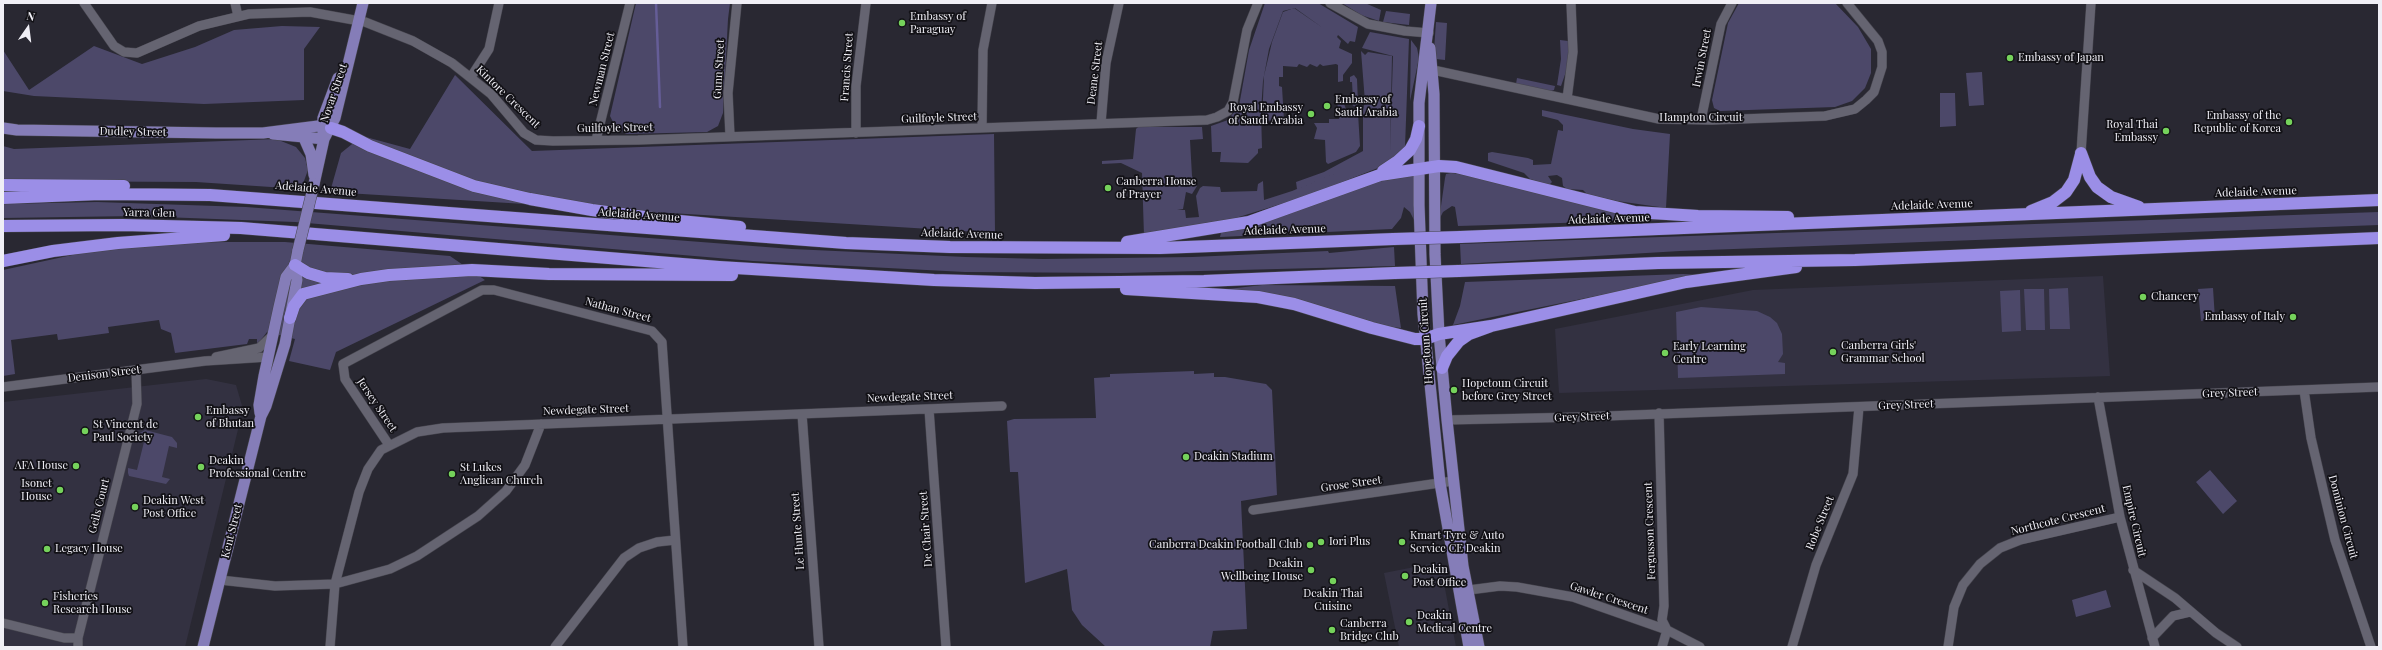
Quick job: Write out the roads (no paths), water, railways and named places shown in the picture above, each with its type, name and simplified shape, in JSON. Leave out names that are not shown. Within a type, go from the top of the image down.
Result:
[{"type":"highway","points":[[1367,179],[1394,164],[1407,153],[1416,139],[1419,126]]},
{"type":"highway","points":[[326,127],[343,132],[370,146],[481,188],[530,199],[592,210],[660,219],[744,227],[784,238]]},
{"type":"highway","points":[[2081,153],[2092,181],[2101,191],[2122,202],[2151,210]]},
{"type":"highway","points":[[2022,215],[2053,202],[2066,192],[2074,180],[2081,153]]},
{"type":"highway","points":[[1078,249],[1167,237],[1249,222],[1367,179],[1395,171],[1434,166],[1456,167],[1636,212],[1698,216],[1801,217],[1831,221]]},
{"type":"highway","points":[[3,185],[142,186],[193,194]]},
{"type":"highway","name":"Adelaide Avenue","points":[[193,194],[906,246],[1078,249],[1167,248],[1460,237],[2379,200]]},
{"type":"highway","name":"Yarra Glen","points":[[3,198],[193,194]]},
{"type":"highway","name":"Yarra Glen","points":[[3,226],[161,226],[295,232]]},
{"type":"highway","points":[[3,261],[53,251],[160,238],[295,232],[809,273],[1035,283],[1258,297],[1305,307],[1404,337],[1425,339],[1439,334],[1491,326],[1686,282],[1855,260]]},
{"type":"highway","points":[[1035,283],[1204,281],[1658,263],[1855,260],[2379,238]]},
{"type":"highway","points":[[295,265],[308,273],[325,278],[361,279],[472,270],[549,274],[754,276],[809,273]]},
{"type":"highway","points":[[290,318],[296,302],[303,294],[361,279]]},
{"type":"highway","points":[[1442,368],[1446,356],[1459,341],[1469,334],[1491,326]]},
{"type":"main road","name":"Novar Street","points":[[326,127],[351,48],[363,3]]},
{"type":"main road","name":"Hopetoun Circuit","points":[[1431,3],[1428,33],[1428,70],[1434,166],[1439,334],[1469,647]]},
{"type":"main road","name":"Hopetoun Circuit","points":[[1428,70],[1419,126],[1420,258],[1425,339],[1440,483],[1463,591],[1479,647]]},
{"type":"main road","name":"Dudley Street","points":[[3,128],[127,132],[263,132],[326,127]]},
{"type":"main road","name":"Kent Street","points":[[203,647],[261,416],[278,371],[287,334],[297,280],[295,265],[326,127]]},
{"type":"main road","name":"Dudley Street","points":[[263,132],[304,138],[324,139]]},
{"type":"main road","points":[[304,138],[311,154],[314,184]]},
{"type":"main road","name":"Kent Street","points":[[261,416],[259,405],[273,334],[286,277],[295,265]]},
{"type":"main road","points":[[268,357],[277,351],[287,334]]},
{"type":"main road","name":"Grey Street","points":[[1433,421],[1447,420]]},
{"type":"street","name":"Kintore Crescent","points":[[84,3],[114,46],[124,52],[137,53],[200,26],[238,16],[298,11],[328,14],[358,20],[414,41],[447,60],[471,77],[498,101],[524,133],[536,140]]},
{"type":"street","points":[[235,3],[238,16]]},
{"type":"street","points":[[471,77],[489,49],[499,3]]},
{"type":"street","name":"Newman Street","points":[[596,140],[630,3]]},
{"type":"street","name":"Gunn Street","points":[[730,136],[728,94],[730,61],[737,3]]},
{"type":"street","name":"Francis Street","points":[[856,133],[856,86],[866,3]]},
{"type":"street","points":[[982,128],[983,50],[992,3]]},
{"type":"street","name":"Deane Street","points":[[1101,123],[1106,63],[1119,3]]},
{"type":"street","name":"Guilfoyle Street","points":[[536,140],[596,140],[856,133],[1207,120],[1228,111],[1233,102],[1247,30],[1258,3]]},
{"type":"street","points":[[1330,3],[1368,24],[1405,31],[1428,33]]},
{"type":"street","points":[[1567,99],[1573,52],[1571,3]]},
{"type":"street","name":"Irwin Street","points":[[1701,120],[1720,24],[1732,3]]},
{"type":"street","name":"Hampton Circuit","points":[[1428,70],[1659,119],[1701,120],[1825,116],[1855,109],[1874,92],[1879,77],[1882,52],[1878,41],[1871,29],[1847,3]]},
{"type":"street","points":[[2081,153],[2090,3]]},
{"type":"street","name":"Nathan Street","points":[[345,379],[343,364],[351,358],[482,290],[494,290],[652,331],[662,342],[683,647]]},
{"type":"street","name":"Denison Street","points":[[205,361],[259,348],[273,334]]},
{"type":"street","name":"Denison Street","points":[[3,387],[205,361],[268,357]]},
{"type":"street","name":"Geils Court","points":[[78,642],[137,404],[136,370]]},
{"type":"street","name":"Jersey Street","points":[[345,379],[389,445]]},
{"type":"street","name":"Grey Street","points":[[1447,420],[1859,407],[2379,387]]},
{"type":"street","name":"Dominion Circuit","points":[[2304,390],[2311,438],[2335,540],[2371,647]]},
{"type":"street","name":"Empire Circuit","points":[[2098,397],[2120,517],[2133,570],[2155,647]]},
{"type":"street","name":"Newdegate Street","points":[[330,647],[335,584],[358,492],[368,469],[381,450],[417,432],[437,429],[540,424],[1002,406]]},
{"type":"street","name":"Robe Street","points":[[1792,647],[1816,565],[1853,474],[1859,407]]},
{"type":"street","name":"De Chair Street","points":[[929,409],[946,647]]},
{"type":"street","name":"Fergusson Crescent","points":[[1659,413],[1664,606],[1662,620],[1667,630],[1662,647]]},
{"type":"street","name":"Le Hunte Street","points":[[802,414],[819,647]]},
{"type":"street","points":[[220,580],[275,586],[335,584],[390,569],[418,556],[478,516],[506,491],[525,465],[540,424]]},
{"type":"street","name":"Grose Street","points":[[1253,510],[1453,481]]},
{"type":"street","name":"Northcote Crescent","points":[[1948,647],[1954,607],[1963,585],[1980,564],[2000,548],[2020,540],[2120,517]]},
{"type":"street","points":[[555,647],[624,558],[639,548],[657,542],[675,540]]},
{"type":"street","points":[[2133,570],[2175,598],[2216,633],[2237,647]]},
{"type":"street","name":"Gawler Crescent","points":[[1463,591],[1500,586],[1517,586],[1573,597],[1667,630],[1700,647]]},
{"type":"street","points":[[2152,638],[2173,616],[2190,612]]},
{"type":"street","points":[[3,623],[78,642]]},
{"type":"waterway","points":[[656,3],[660,107]]},
{"type":"place","name":"Embassy of Paraguay","points":[[902,23]]},
{"type":"place","name":"Embassy of Japan","points":[[2010,58]]},
{"type":"place","name":"Embassy of Saudi Arabia","points":[[1327,106]]},
{"type":"place","name":"Royal Embassy of Saudi Arabia","points":[[1311,114]]},
{"type":"place","name":"Embassy of the Republic of Korea","points":[[2289,122]]},
{"type":"place","name":"Royal Thai Embassy","points":[[2166,131]]},
{"type":"place","name":"Canberra House of Prayer","points":[[1108,188]]},
{"type":"place","name":"Chancery","points":[[2143,297]]},
{"type":"place","name":"Embassy of Italy","points":[[2293,317]]},
{"type":"place","name":"Canberra Girls' Grammar School","points":[[1833,352]]},
{"type":"place","name":"Early Learning Centre","points":[[1665,353]]},
{"type":"place","name":"Hopetoun Circuit before Grey Street","points":[[1454,390]]},
{"type":"place","name":"Embassy of Bhutan","points":[[198,417]]},
{"type":"place","name":"St Vincent de Paul Society","points":[[85,431]]},
{"type":"place","name":"Deakin Stadium","points":[[1186,457]]},
{"type":"place","name":"AFA House","points":[[76,466]]},
{"type":"place","name":"Deakin Professional Centre","points":[[201,467]]},
{"type":"place","name":"St Lukes Anglican Church","points":[[452,474]]},
{"type":"place","name":"Isonet House","points":[[60,490]]},
{"type":"place","name":"Deakin West Post Office","points":[[135,507]]},
{"type":"place","name":"Iori Plus","points":[[1321,542]]},
{"type":"place","name":"Kmart Tyre & Auto Service CE Deakin","points":[[1402,542]]},
{"type":"place","name":"Canberra Deakin Football Club","points":[[1310,545]]},
{"type":"place","name":"Legacy House","points":[[47,549]]},
{"type":"place","name":"Deakin Wellbeing House","points":[[1311,570]]},
{"type":"place","name":"Deakin Post Office","points":[[1405,576]]},
{"type":"place","name":"Deakin Thai Cuisine","points":[[1333,581]]},
{"type":"place","name":"Fisheries Research House","points":[[45,603]]},
{"type":"place","name":"Deakin Medical Centre","points":[[1409,622]]},
{"type":"place","name":"Canberra Bridge Club","points":[[1332,630]]}]
